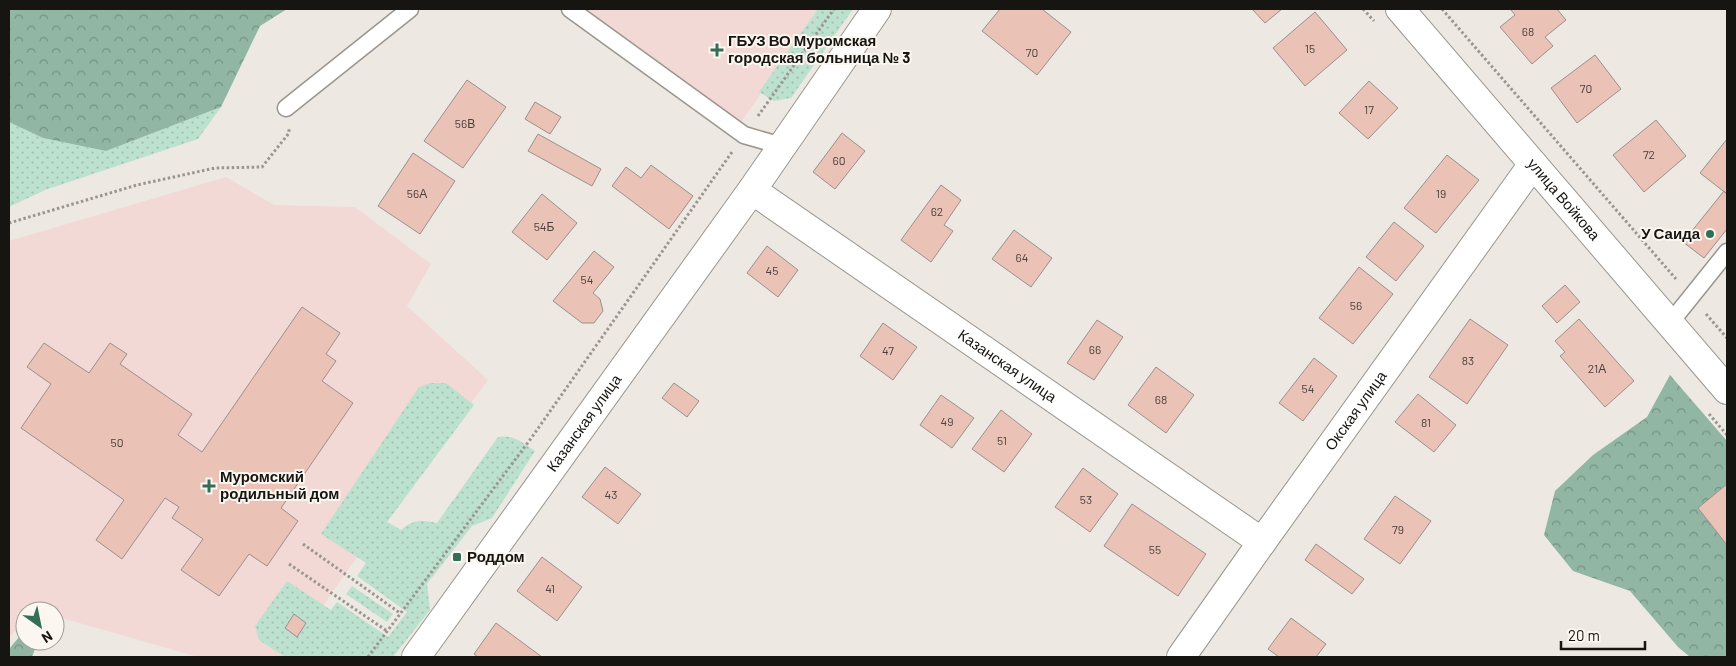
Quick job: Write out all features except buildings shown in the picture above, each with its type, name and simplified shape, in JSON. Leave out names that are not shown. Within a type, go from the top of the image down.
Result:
[{"type":"street","name":"Казанская улица","points":[[416,657],[752,190],[876,9]]},
{"type":"street","name":"улица Войкова","points":[[1400,9],[1727,390]]},
{"type":"street","name":"Окская улица","points":[[1181,657],[1533,164]]},
{"type":"street","name":"Казанская улица","points":[[752,190],[1262,542]]},
{"type":"lane","points":[[286,108],[410,9]]},
{"type":"lane","points":[[570,9],[744,135],[782,146]]},
{"type":"lane","points":[[1670,323],[1727,252]]},
{"type":"path","points":[[368,657],[532,437],[834,9]]},
{"type":"path","points":[[1442,9],[1727,338]]},
{"type":"path","points":[[9,223],[137,185],[215,168],[262,167],[289,133],[286,108]]},
{"type":"path","points":[[303,544],[400,613]]},
{"type":"path","points":[[289,564],[387,631]]},
{"type":"shaded area","name":"ГБУЗ ВО Муромская городская больница № 3","points":[[586,9],[821,9],[741,122]]},
{"type":"shaded area","name":"Муромский родильный дом","points":[[226,177],[274,205],[355,207],[431,264],[407,306],[488,380],[345,574],[288,657],[198,657],[65,619],[65,601],[15,601],[15,631],[9,638],[9,241]]},
{"type":"green space","points":[[9,9],[287,9],[260,26],[221,107],[106,151],[43,138],[9,122]]},
{"type":"green space","points":[[818,9],[853,9],[791,98],[774,101],[759,92]]},
{"type":"green space","points":[[221,107],[198,139],[45,190],[9,207],[9,122],[43,138],[106,151]]},
{"type":"green space","points":[[1670,375],[1727,441],[1727,657],[1690,657],[1678,647],[1630,591],[1573,571],[1544,535],[1555,491],[1593,455],[1647,417]]},
{"type":"green space","points":[[430,383],[446,383],[474,405],[387,522],[401,530],[418,521],[437,523],[498,437],[513,438],[535,451],[492,518],[472,526],[427,584],[430,610],[393,657],[285,657],[259,640],[255,626],[287,581],[331,610],[337,602],[388,637],[407,612],[357,576],[366,563],[321,534],[419,387]]},
{"type":"green space","points":[[352,586],[393,614],[387,622],[346,594]]},
{"type":"green space","points":[[15,642],[15,651],[34,651],[32,657],[9,657],[9,649]]},
{"type":"place","name":"ГБУЗ ВО Муромская городская больница № 3","points":[[717,50]]},
{"type":"place","name":"У Саида","points":[[1710,234]]},
{"type":"place","name":"Муромский родильный дом","points":[[209,486]]},
{"type":"place","name":"Роддом","points":[[457,557]]}]
